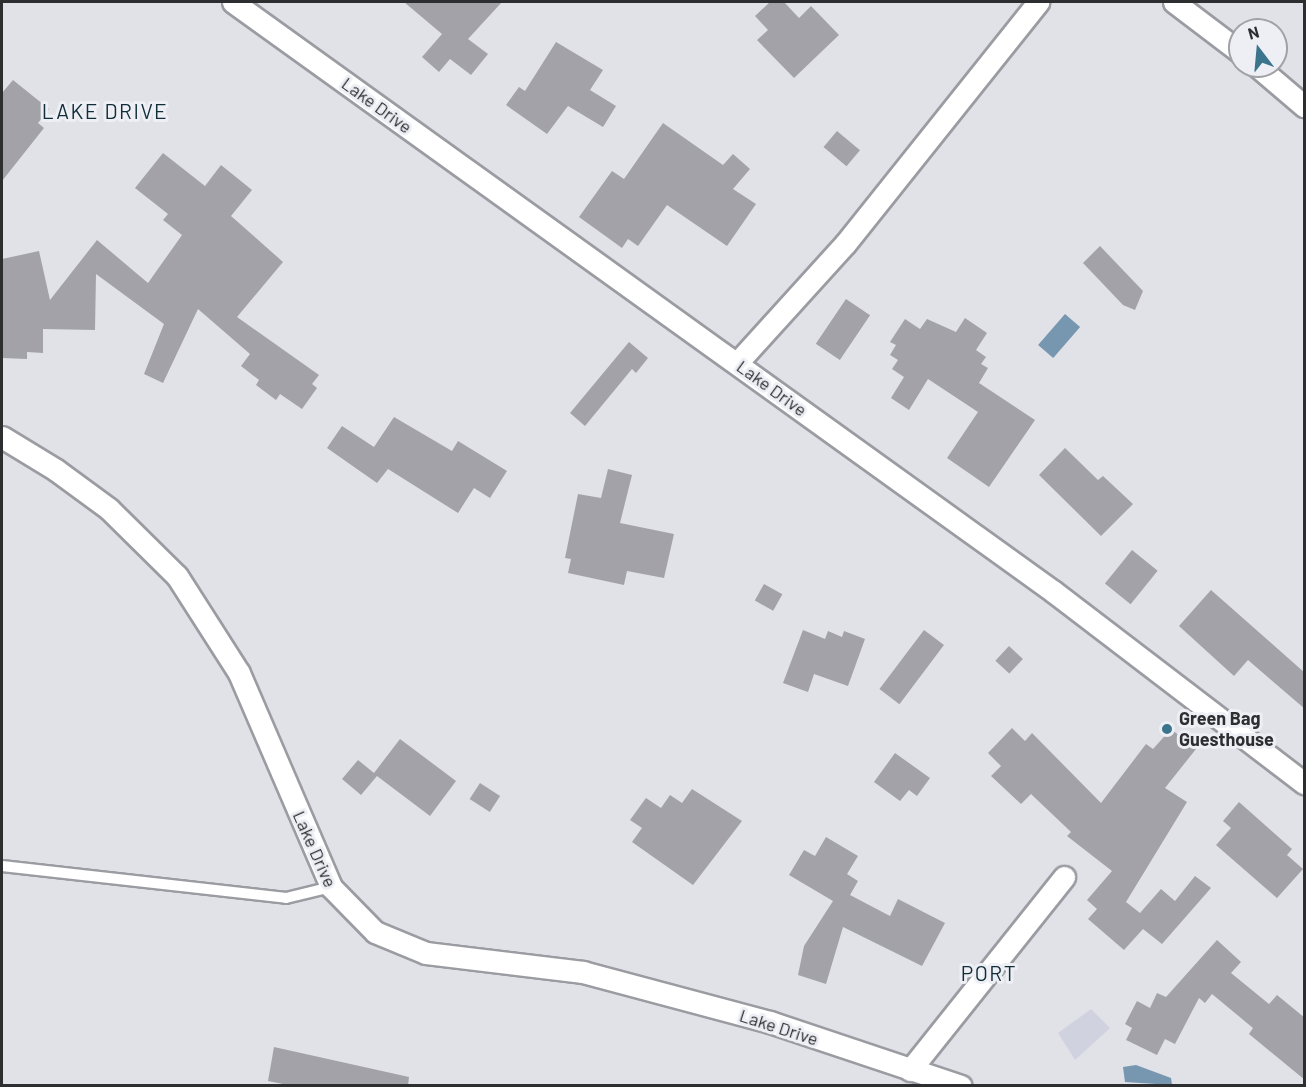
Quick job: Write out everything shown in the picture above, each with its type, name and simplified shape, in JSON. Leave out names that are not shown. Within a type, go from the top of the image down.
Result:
[{"type":"street","name":"Lake Drive","points":[[233,2],[1054,592],[1305,783]]},
{"type":"street","points":[[737,363],[845,244],[1038,2]]},
{"type":"street","points":[[1174,2],[1228,42]]},
{"type":"street","points":[[1271,78],[1305,106]]},
{"type":"street","name":"Lake Drive","points":[[2,436],[56,470],[109,509],[177,576],[240,673],[331,887],[375,932],[426,953],[583,972],[770,1022],[961,1086]]},
{"type":"street","points":[[910,1070],[1064,876]]},
{"type":"lane","points":[[2,866],[286,898],[331,887]]},
{"type":"shaded area","points":[[1091,1009],[1110,1028],[1075,1060],[1058,1033]]},
{"type":"water","points":[[1065,314],[1080,327],[1053,358],[1038,345]]},
{"type":"water","points":[[1136,1065],[1171,1078],[1172,1085],[1125,1082],[1123,1067]]},
{"type":"building","points":[[404,2],[502,2],[468,39],[488,54],[471,75],[450,59],[439,72],[422,57],[442,34]]},
{"type":"building","points":[[770,2],[784,2],[799,18],[811,6],[839,35],[794,78],[757,40],[768,30],[755,16]]},
{"type":"building","points":[[556,42],[603,70],[590,90],[616,106],[603,127],[568,106],[547,134],[506,105],[519,87],[525,91]]},
{"type":"building","points":[[13,80],[49,109],[38,123],[44,128],[2,181],[2,93]]},
{"type":"building","points":[[663,123],[723,165],[733,154],[750,169],[733,189],[756,204],[727,246],[667,205],[638,246],[628,239],[622,248],[579,217],[612,171],[624,179]]},
{"type":"building","points":[[837,131],[860,150],[846,166],[824,147]]},
{"type":"building","points":[[163,153],[205,186],[221,165],[252,190],[231,216],[283,262],[237,317],[319,375],[312,384],[317,388],[302,409],[280,394],[276,400],[256,385],[259,380],[241,366],[250,354],[198,309],[163,383],[144,374],[164,324],[96,274],[95,330],[43,329],[43,353],[27,352],[27,359],[2,358],[2,259],[39,251],[50,300],[97,240],[148,283],[182,235],[163,220],[168,214],[135,188]]},
{"type":"building","points":[[1100,246],[1143,291],[1135,310],[1123,305],[1083,263]]},
{"type":"building","points":[[846,299],[870,315],[840,360],[816,344]]},
{"type":"building","points":[[965,318],[987,333],[976,350],[986,357],[981,364],[988,368],[979,383],[1035,420],[989,487],[947,458],[978,412],[928,379],[909,410],[891,398],[904,377],[892,369],[898,360],[890,355],[896,345],[890,342],[905,319],[920,329],[927,319],[956,332]]},
{"type":"building","points":[[629,342],[648,358],[636,373],[632,369],[585,426],[570,413]]},
{"type":"building","points":[[394,417],[452,451],[458,441],[507,471],[490,498],[474,488],[458,513],[388,469],[377,483],[327,448],[342,426],[374,447]]},
{"type":"building","points":[[1065,448],[1098,480],[1103,476],[1133,504],[1101,536],[1039,475]]},
{"type":"building","points":[[608,469],[632,475],[620,523],[674,534],[664,578],[627,571],[624,585],[568,573],[571,559],[565,558],[578,494],[601,498]]},
{"type":"building","points":[[1132,550],[1158,571],[1131,604],[1105,583]]},
{"type":"building","points":[[764,584],[782,594],[773,611],[755,601]]},
{"type":"building","points":[[1211,590],[1305,673],[1305,709],[1248,660],[1234,676],[1179,626]]},
{"type":"building","points":[[803,630],[825,639],[828,631],[842,637],[844,631],[865,639],[848,686],[814,674],[808,692],[783,683]]},
{"type":"building","points":[[924,630],[944,645],[899,704],[879,689]]},
{"type":"building","points":[[1009,646],[1023,659],[1009,674],[995,661]]},
{"type":"building","points":[[1012,728],[1025,741],[1032,733],[1101,803],[1146,744],[1153,749],[1171,729],[1196,749],[1165,788],[1187,802],[1126,902],[1140,913],[1161,889],[1175,901],[1195,876],[1211,888],[1162,944],[1143,929],[1124,950],[1088,919],[1097,909],[1087,900],[1112,871],[1067,836],[1071,832],[1031,794],[1021,804],[991,776],[1001,766],[988,753]]},
{"type":"building","points":[[400,739],[456,781],[430,816],[377,776],[361,795],[342,779],[358,760],[374,773]]},
{"type":"building","points":[[895,753],[930,778],[917,796],[909,790],[900,801],[874,782]]},
{"type":"building","points":[[480,783],[500,796],[490,812],[470,799]]},
{"type":"building","points":[[692,789],[742,821],[693,885],[632,842],[642,828],[630,820],[646,798],[661,808],[670,795],[682,803]]},
{"type":"building","points":[[1239,802],[1292,849],[1287,855],[1303,869],[1277,898],[1216,845],[1231,828],[1223,821]]},
{"type":"building","points":[[826,837],[858,856],[847,874],[858,881],[850,895],[890,916],[898,899],[945,923],[922,966],[843,927],[826,984],[798,975],[804,946],[833,901],[789,875],[804,850],[815,856]]},
{"type":"building","points":[[1217,940],[1241,962],[1231,973],[1269,1004],[1277,995],[1305,1018],[1305,1080],[1249,1034],[1253,1028],[1212,994],[1205,1003],[1199,998],[1175,1044],[1165,1039],[1157,1055],[1126,1040],[1132,1028],[1125,1024],[1137,1001],[1150,1008],[1157,993],[1166,997]]},
{"type":"building","points":[[274,1047],[409,1077],[408,1086],[293,1086],[268,1081]]},
{"type":"place","name":"Green Bag Guesthouse","points":[[1167,729]]},
{"type":"district","name":"LAKE DRIVE","points":[[105,111]]},
{"type":"district","name":"PORT","points":[[989,973]]}]
